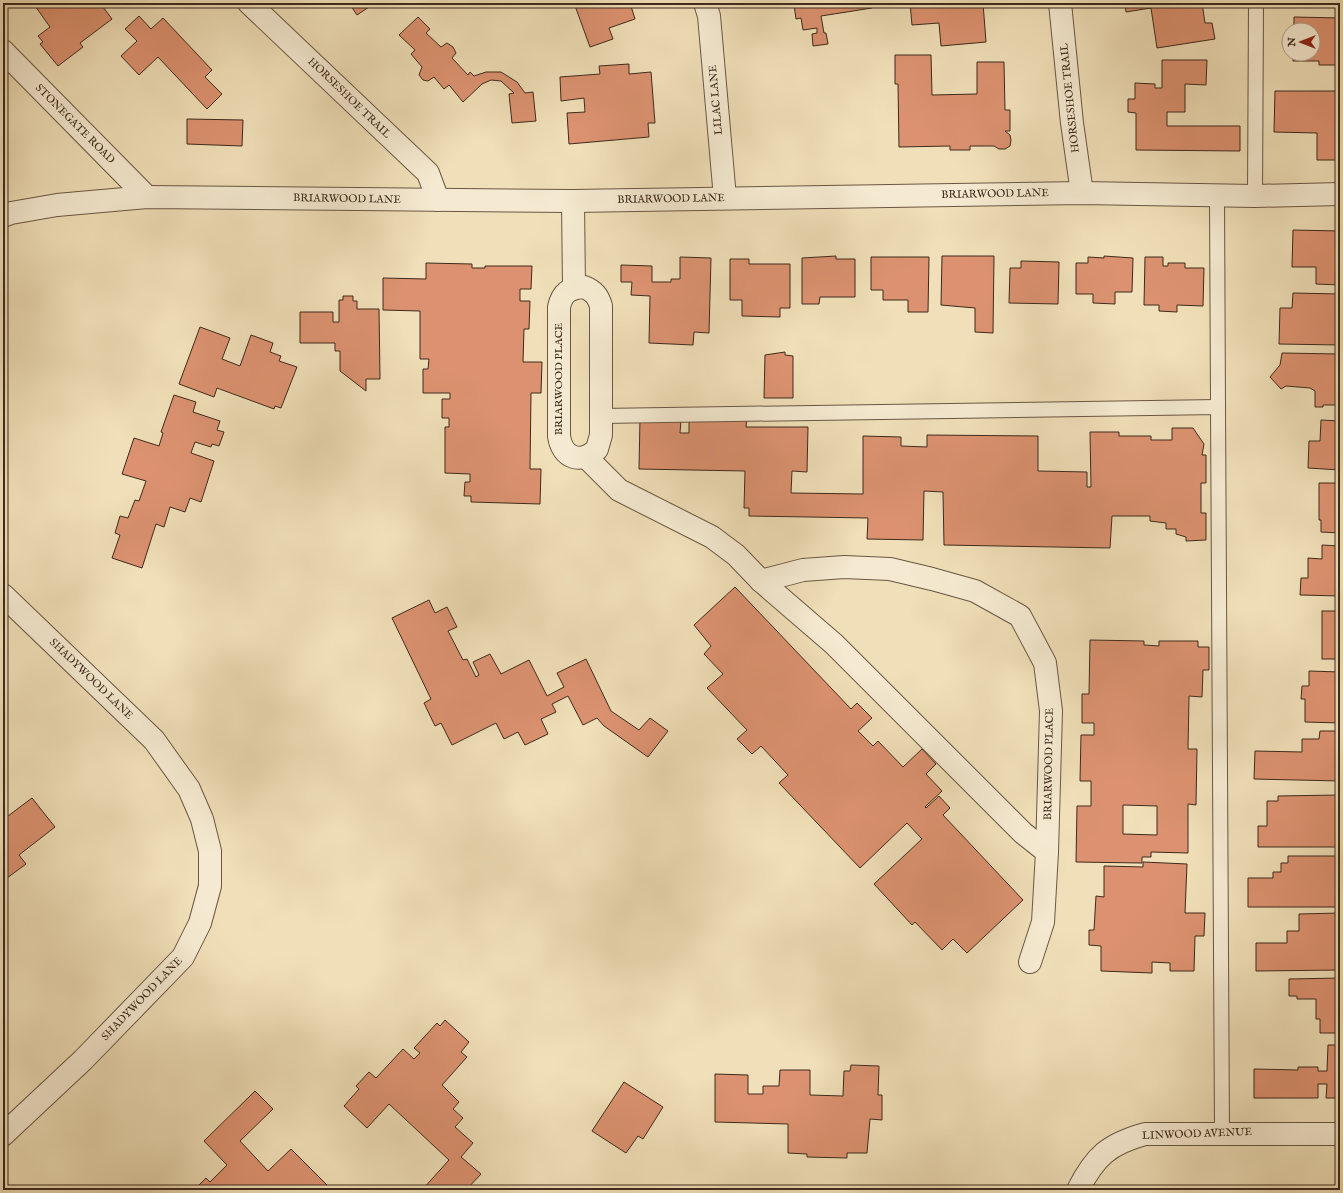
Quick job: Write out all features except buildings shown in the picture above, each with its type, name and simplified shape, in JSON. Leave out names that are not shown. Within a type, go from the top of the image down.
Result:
[{"type":"street","name":"HORSESHOE TRAIL","points":[[249,3],[428,173],[438,200]]},
{"type":"street","name":"LILAC LANE","points":[[706,3],[709,16],[725,198]]},
{"type":"street","name":"HORSESHOE TRAIL","points":[[1060,3],[1072,123],[1082,193]]},
{"type":"street","name":"STONEGATE ROAD","points":[[3,51],[147,197]]},
{"type":"street","name":"BRIARWOOD LANE","points":[[3,216],[11,213],[57,205],[147,197],[573,201],[1082,193],[1255,196],[1340,194]]},
{"type":"street","points":[[573,201],[574,288],[584,287],[592,291],[598,298],[601,306],[600,442],[598,449],[586,457],[619,490],[712,537],[736,555],[761,581],[834,644],[1023,832],[1047,852]]},
{"type":"street","name":"BRIARWOOD PLACE","points":[[574,288],[566,292],[561,299],[559,307],[559,436],[560,444],[564,451],[571,456],[579,458],[586,457]]},
{"type":"street","name":"BRIARWOOD PLACE","points":[[761,581],[803,570],[844,567],[890,569],[976,591],[1020,616],[1045,663],[1051,711],[1047,852],[1043,922],[1030,962]]},
{"type":"street","name":"SHADYWOOD LANE","points":[[3,594],[154,740],[180,776],[189,789],[202,819],[210,851],[210,886],[200,923],[183,957],[82,1060],[3,1135]]},
{"type":"street","name":"LINWOOD AVENUE","points":[[1078,1190],[1086,1175],[1101,1155],[1123,1140],[1145,1134],[1222,1132],[1340,1134]]},
{"type":"lane","points":[[1255,196],[1256,3]]},
{"type":"lane","points":[[1217,195],[1222,1132]]},
{"type":"lane","points":[[601,416],[1218,408]]}]
